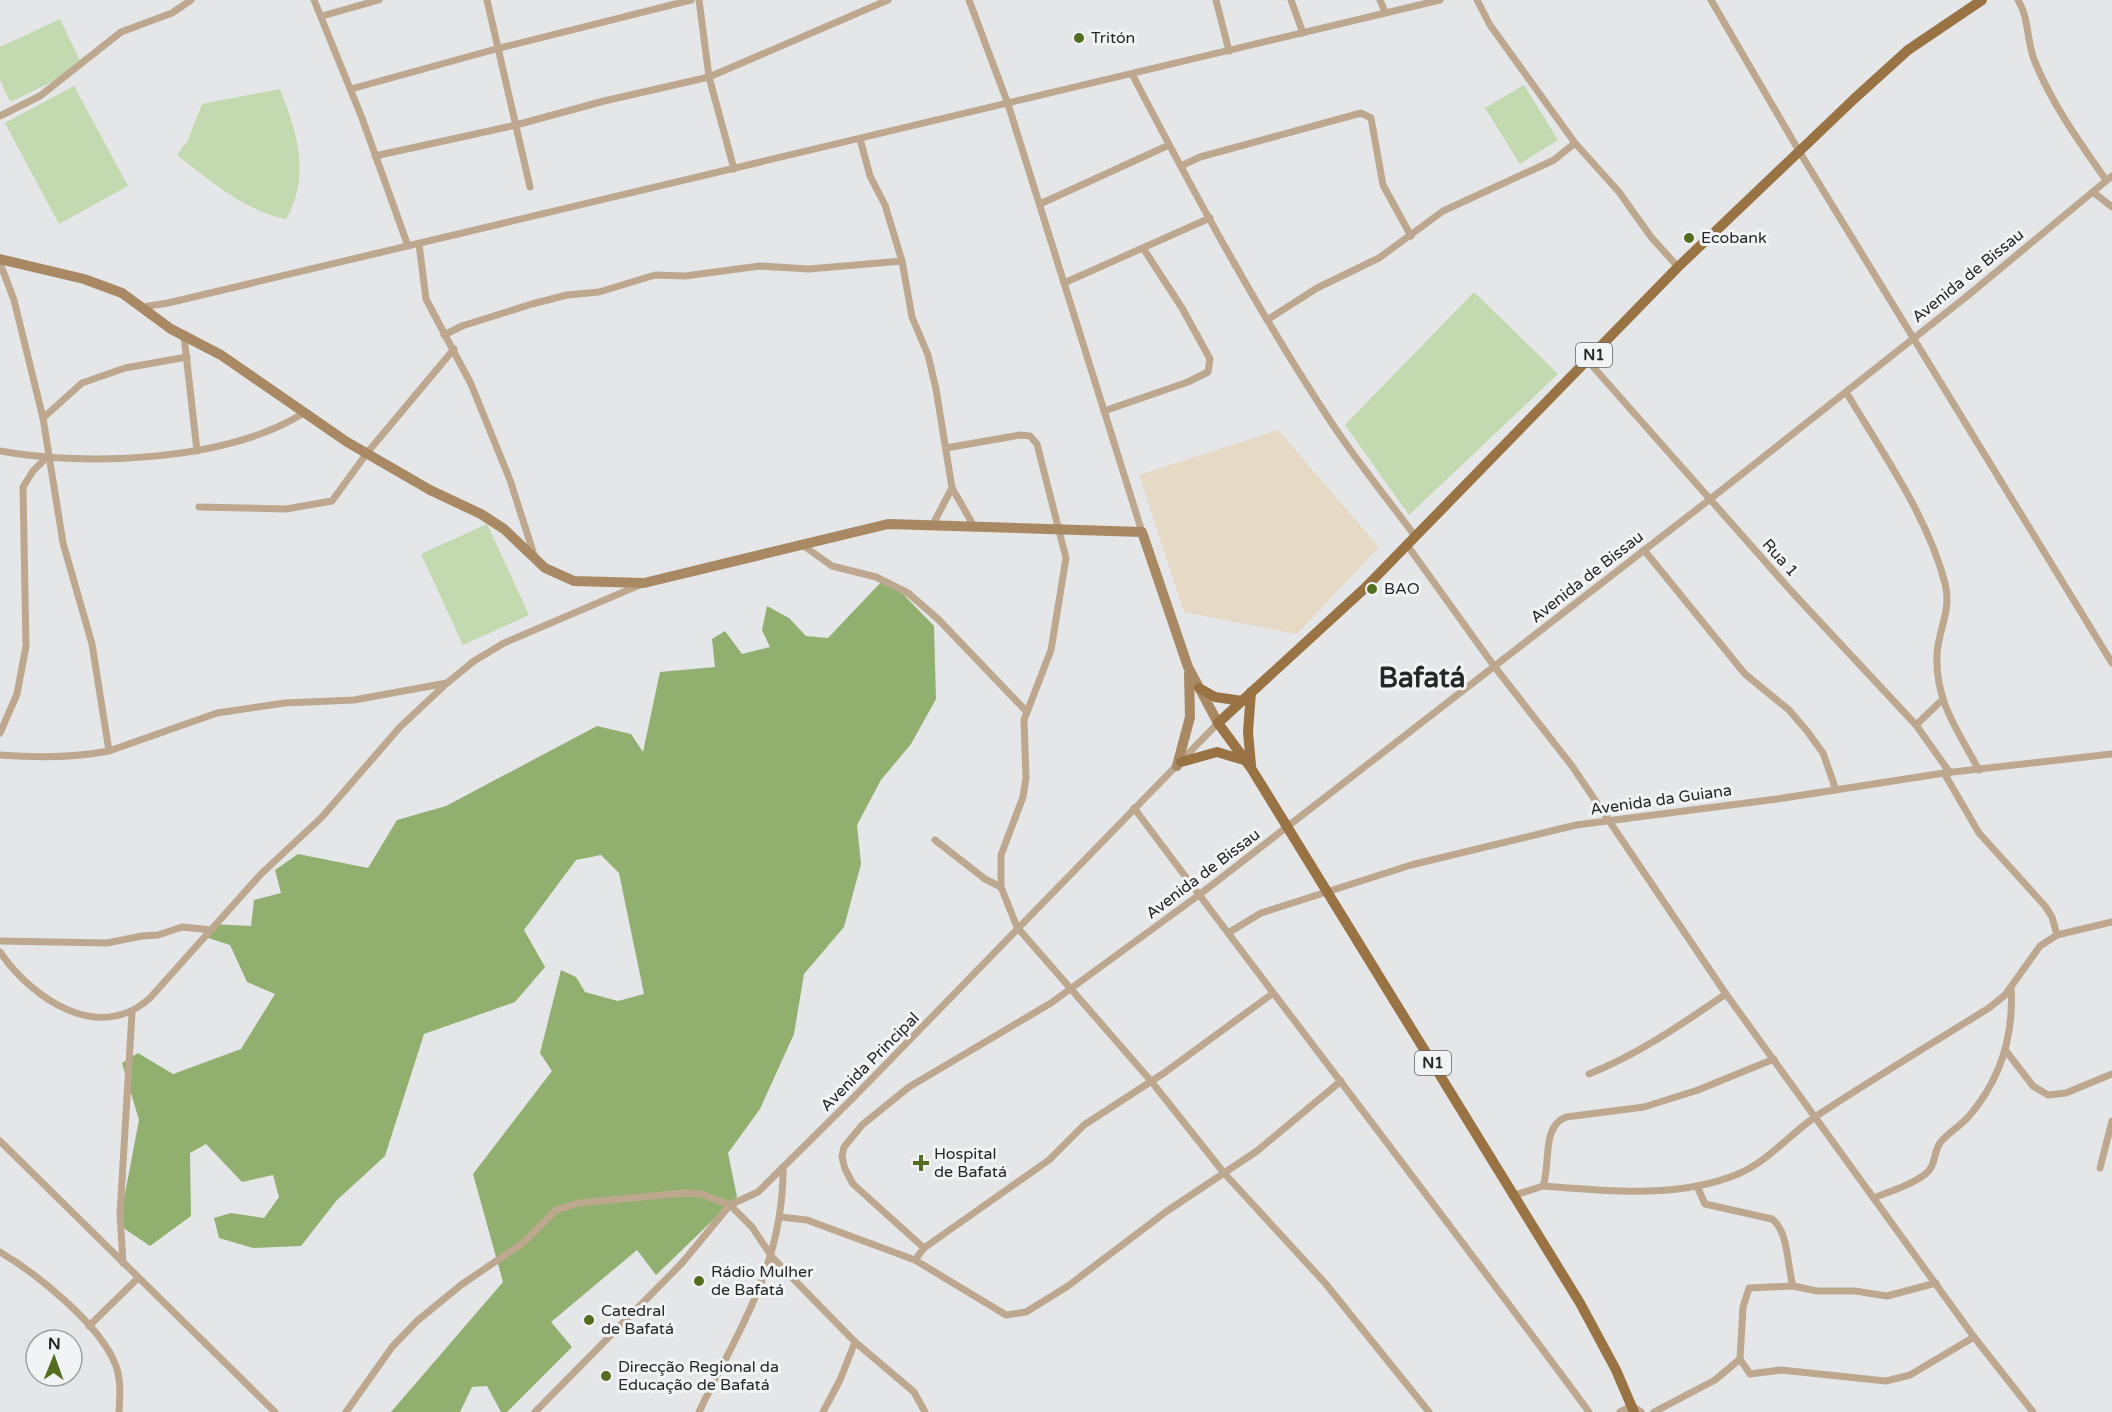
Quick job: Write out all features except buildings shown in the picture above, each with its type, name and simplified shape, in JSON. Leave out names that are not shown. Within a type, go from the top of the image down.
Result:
[{"type":"main road","name":"N1","points":[[1636,1410],[1580,1302],[1512,1196],[1249,764],[1218,723],[1337,615],[1678,267],[1798,151],[1908,50],[1982,0]]},
{"type":"main road","points":[[1199,688],[1215,697],[1242,701]]},
{"type":"main road","points":[[1179,764],[1217,752],[1249,764],[1248,732],[1251,692]]},
{"type":"street","points":[[0,116],[40,96],[121,32],[172,12],[191,0]]},
{"type":"street","points":[[314,0],[351,89],[408,246]]},
{"type":"street","points":[[321,16],[379,0]]},
{"type":"street","points":[[487,0],[496,49],[530,187]]},
{"type":"street","points":[[351,89],[496,49],[691,0]]},
{"type":"street","points":[[699,0],[709,77],[734,169]]},
{"type":"street","points":[[375,156],[516,125],[604,101],[709,77],[888,0]]},
{"type":"street","points":[[969,0],[1008,104],[1142,532],[1188,668],[1218,723]]},
{"type":"street","points":[[1216,0],[1229,51]]},
{"type":"street","points":[[1291,0],[1303,33]]},
{"type":"street","points":[[1380,0],[1385,12]]},
{"type":"street","points":[[142,307],[168,303],[419,244],[1440,0]]},
{"type":"street","points":[[1477,0],[1490,25],[1575,143],[1619,192],[1651,237],[1678,267]]},
{"type":"street","points":[[1711,0],[1798,151],[2112,663]]},
{"type":"street","points":[[2019,0],[2028,23],[2034,60],[2073,134],[2109,178]]},
{"type":"street","points":[[1132,74],[1267,320],[1330,420],[1415,536]]},
{"type":"street","points":[[1181,166],[1200,157],[1361,113],[1371,118],[1383,185],[1411,236]]},
{"type":"street","points":[[860,139],[868,169],[885,205],[902,261],[912,317],[928,355],[936,389],[952,488],[975,528]]},
{"type":"street","points":[[1267,320],[1317,288],[1379,258],[1411,236],[1419,227],[1443,212],[1554,160],[1575,143]]},
{"type":"street","points":[[1040,204],[1169,145]]},
{"type":"street","name":"Avenida de Bissau","points":[[924,1248],[853,1184],[844,1169],[842,1157],[844,1147],[862,1125],[909,1087],[986,1044],[1071,988],[1199,895],[1709,500],[1914,338],[2109,178]]},
{"type":"street","points":[[2093,192],[2112,207]]},
{"type":"street","points":[[1064,283],[1210,218]]},
{"type":"street","points":[[419,244],[426,299],[444,335],[454,349],[510,480],[536,560]]},
{"type":"street","points":[[1104,411],[1188,382],[1208,372],[1210,366],[1210,359],[1182,308],[1143,248]]},
{"type":"street","points":[[0,261],[100,283],[122,293],[171,329],[221,355],[302,414],[430,490],[489,519],[504,529],[536,560],[557,576],[574,581],[644,583]]},
{"type":"street","points":[[0,261],[14,300],[43,418],[63,543],[92,644],[109,751]]},
{"type":"street","points":[[444,335],[462,326],[532,304],[567,295],[599,292],[655,275],[685,276],[760,266],[809,269],[902,261]]},
{"type":"street","points":[[184,336],[197,451]]},
{"type":"street","points":[[199,507],[286,509],[332,501],[367,453],[454,349]]},
{"type":"street","points":[[43,418],[82,382],[125,368],[187,357]]},
{"type":"street","name":"Rua 1","points":[[1588,361],[1709,500],[1876,685],[1916,725],[1947,773],[1979,833],[2045,906],[2052,917],[2057,935]]},
{"type":"street","points":[[1846,392],[1918,515],[1945,583],[1946,619],[1937,655],[1941,700],[1979,770]]},
{"type":"street","points":[[0,451],[49,458],[117,458],[197,451],[261,432],[302,414]]},
{"type":"street","points":[[946,448],[1020,435],[1030,436],[1037,444],[1066,558],[1056,626],[1044,671],[1024,720],[1026,778],[1019,813],[1001,855],[1001,887],[1017,927],[1151,1081],[1224,1173],[1325,1283],[1430,1412]]},
{"type":"street","points":[[0,733],[17,694],[26,646],[23,487],[33,471],[49,458]]},
{"type":"street","points":[[932,526],[952,488]]},
{"type":"street","points":[[0,952],[24,981],[62,1008],[74,1013],[104,1016],[132,1013],[150,998],[261,874],[322,817],[400,727],[447,682],[474,661],[504,643],[644,583],[888,524],[1142,532]]},
{"type":"street","points":[[801,544],[832,566],[876,578],[908,593],[938,619],[1026,711]]},
{"type":"street","points":[[1407,545],[1494,666],[1572,766],[1726,994],[1815,1118],[1974,1337],[2033,1412]]},
{"type":"street","points":[[1644,550],[1745,674],[1789,710],[1807,731],[1823,753],[1836,790]]},
{"type":"street","points":[[1179,764],[1190,717],[1188,668]]},
{"type":"street","points":[[0,755],[63,758],[109,751],[217,713],[285,703],[354,700],[447,682]]},
{"type":"street","points":[[1916,725],[1941,700]]},
{"type":"street","name":"Avenida Principal","points":[[535,1412],[682,1263],[730,1205],[758,1192],[904,1048],[1017,927],[1218,723]]},
{"type":"street","name":"Avenida da Guiana","points":[[1228,933],[1261,913],[1411,865],[1499,842],[1608,821],[1947,773],[2112,754]]},
{"type":"street","points":[[1134,808],[1589,1412]]},
{"type":"street","points":[[935,840],[984,879],[1001,887]]},
{"type":"street","points":[[1512,1196],[1543,1186],[1627,1191],[1697,1186],[1749,1169],[1815,1118],[1989,1008],[2011,987],[2040,946],[2057,935],[2112,922]]},
{"type":"street","points":[[0,941],[106,943],[158,935],[182,927],[212,930]]},
{"type":"street","points":[[1874,1198],[1919,1179],[1931,1170],[1940,1142],[1970,1115],[2006,1051],[2012,1021],[2011,987]]},
{"type":"street","points":[[915,1260],[924,1248],[1049,1160],[1084,1125],[1151,1081],[1272,994]]},
{"type":"street","points":[[1589,1074],[1616,1063],[1664,1036],[1726,994]]},
{"type":"street","points":[[123,1263],[120,1214],[132,1013]]},
{"type":"street","points":[[2006,1051],[2033,1086],[2048,1095],[2066,1093],[2112,1074]]},
{"type":"street","points":[[1543,1186],[1548,1170],[1549,1135],[1557,1121],[1566,1117],[1644,1107],[1698,1090],[1774,1059]]},
{"type":"street","points":[[781,1217],[807,1220],[915,1260],[1006,1315],[1020,1314],[1068,1286],[1257,1151],[1341,1081]]},
{"type":"street","points":[[2100,1168],[2112,1121]]},
{"type":"street","points":[[0,1141],[137,1279],[275,1412]]},
{"type":"street","points":[[699,1412],[749,1312],[772,1257],[781,1217],[783,1167]]},
{"type":"street","points":[[1697,1186],[1705,1204],[1763,1216],[1778,1224],[1793,1286]]},
{"type":"street","points":[[346,1412],[392,1347],[417,1321],[461,1285],[524,1242],[556,1210],[579,1203],[684,1193],[701,1194],[730,1205],[752,1227],[772,1257],[855,1342],[914,1392],[924,1412]]},
{"type":"street","points":[[0,1252],[39,1278],[100,1338],[116,1367],[120,1389],[119,1412]]},
{"type":"street","points":[[88,1326],[137,1279]]},
{"type":"street","points":[[1936,1283],[1887,1296],[1855,1291],[1817,1291],[1793,1286],[1749,1288],[1743,1307],[1740,1359],[1750,1374],[1781,1370],[1886,1381],[1918,1371],[1974,1337]]},
{"type":"street","points":[[823,1412],[840,1380],[855,1342]]},
{"type":"street","points":[[1654,1412],[1714,1380],[1740,1359]]},
{"type":"street","points":[[1620,1412],[1636,1410]]},
{"type":"shaded area","points":[[1278,430],[1379,547],[1297,634],[1184,612],[1139,475]]},
{"type":"green space","points":[[60,19],[83,67],[10,102],[0,80],[0,47]]},
{"type":"green space","points":[[1524,85],[1558,140],[1520,164],[1485,108]]},
{"type":"green space","points":[[74,86],[128,186],[59,224],[5,123]]},
{"type":"green space","points":[[280,89],[292,121],[300,170],[294,203],[286,219],[242,202],[177,155],[188,140],[202,104]]},
{"type":"green space","points":[[1474,292],[1558,374],[1409,515],[1345,425]]},
{"type":"green space","points":[[487,524],[529,615],[463,645],[421,554]]},
{"type":"green space","points":[[883,580],[904,595],[934,626],[936,699],[911,744],[881,780],[857,825],[861,864],[844,927],[804,974],[794,1034],[760,1109],[728,1153],[737,1197],[656,1275],[637,1250],[551,1322],[572,1347],[507,1412],[501,1412],[487,1386],[472,1387],[460,1412],[391,1412],[503,1282],[473,1174],[552,1071],[540,1053],[561,970],[576,977],[585,992],[618,1001],[644,994],[619,873],[601,855],[576,860],[524,930],[545,967],[515,1002],[424,1034],[385,1156],[337,1200],[301,1246],[253,1248],[219,1238],[214,1218],[231,1213],[264,1218],[279,1197],[273,1175],[242,1182],[206,1144],[190,1153],[191,1216],[150,1246],[119,1225],[139,1120],[122,1063],[138,1053],[173,1074],[241,1049],[275,994],[247,982],[230,945],[205,937],[212,924],[251,926],[254,900],[281,893],[275,870],[298,854],[368,868],[397,820],[446,806],[597,726],[631,734],[643,752],[660,672],[715,667],[712,639],[725,631],[742,654],[770,647],[762,630],[767,606],[789,618],[806,636],[828,638]]},
{"type":"place","name":"Tritón","points":[[1079,38]]},
{"type":"place","name":"Ecobank","points":[[1689,238]]},
{"type":"place","name":"BAO","points":[[1372,589]]},
{"type":"place","name":"Hospital de Bafatá","points":[[921,1163]]},
{"type":"place","name":"Rádio Mulher de Bafatá","points":[[699,1281]]},
{"type":"place","name":"Catedral de Bafatá","points":[[589,1320]]},
{"type":"place","name":"Direcção Regional da Educação de Bafatá","points":[[606,1376]]},
{"type":"district","name":"Bafatá","points":[[1422,678]]}]
